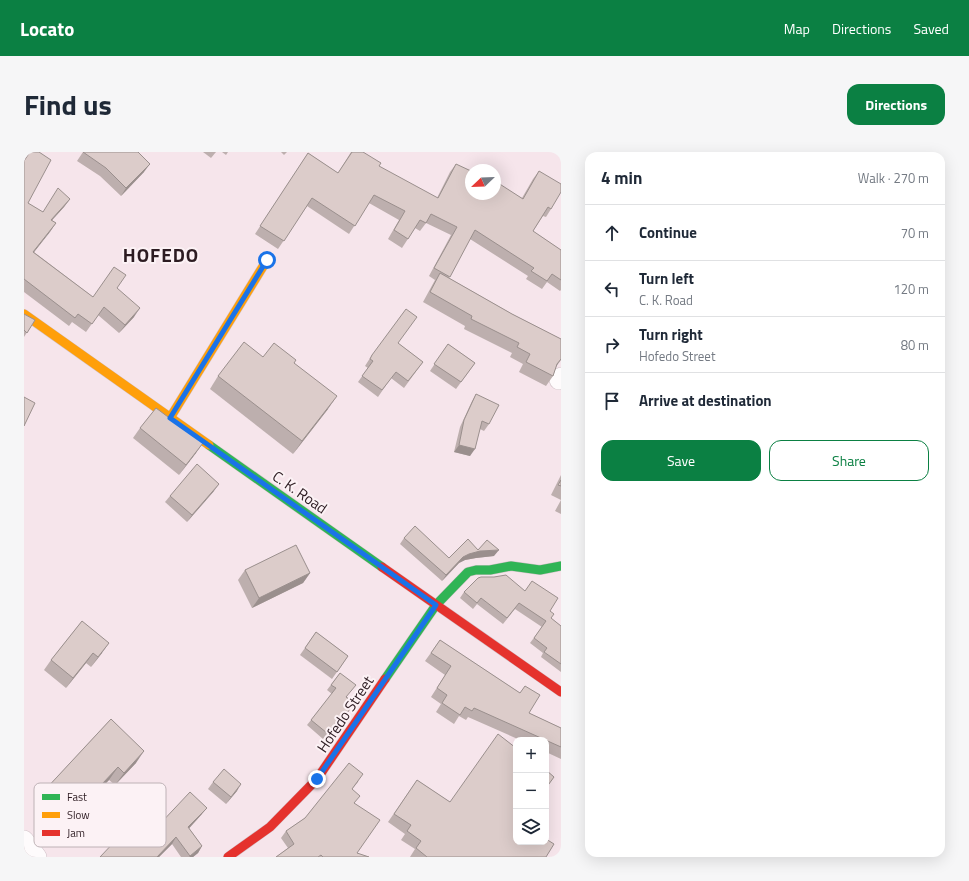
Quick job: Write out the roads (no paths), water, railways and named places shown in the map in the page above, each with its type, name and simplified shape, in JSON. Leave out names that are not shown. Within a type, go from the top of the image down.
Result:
[{"type":"street","points":[[170,418],[267,260]]},
{"type":"street","name":"C. K. Road","points":[[24,314],[561,692]]},
{"type":"street","name":"Hofedo Street","points":[[228,857],[270,827],[317,779],[436,605],[468,572],[511,566],[540,570],[561,566]]},
{"type":"street","points":[[24,840],[37,857]]},
{"type":"district","name":"HOFEDO","points":[[161,254]]}]
